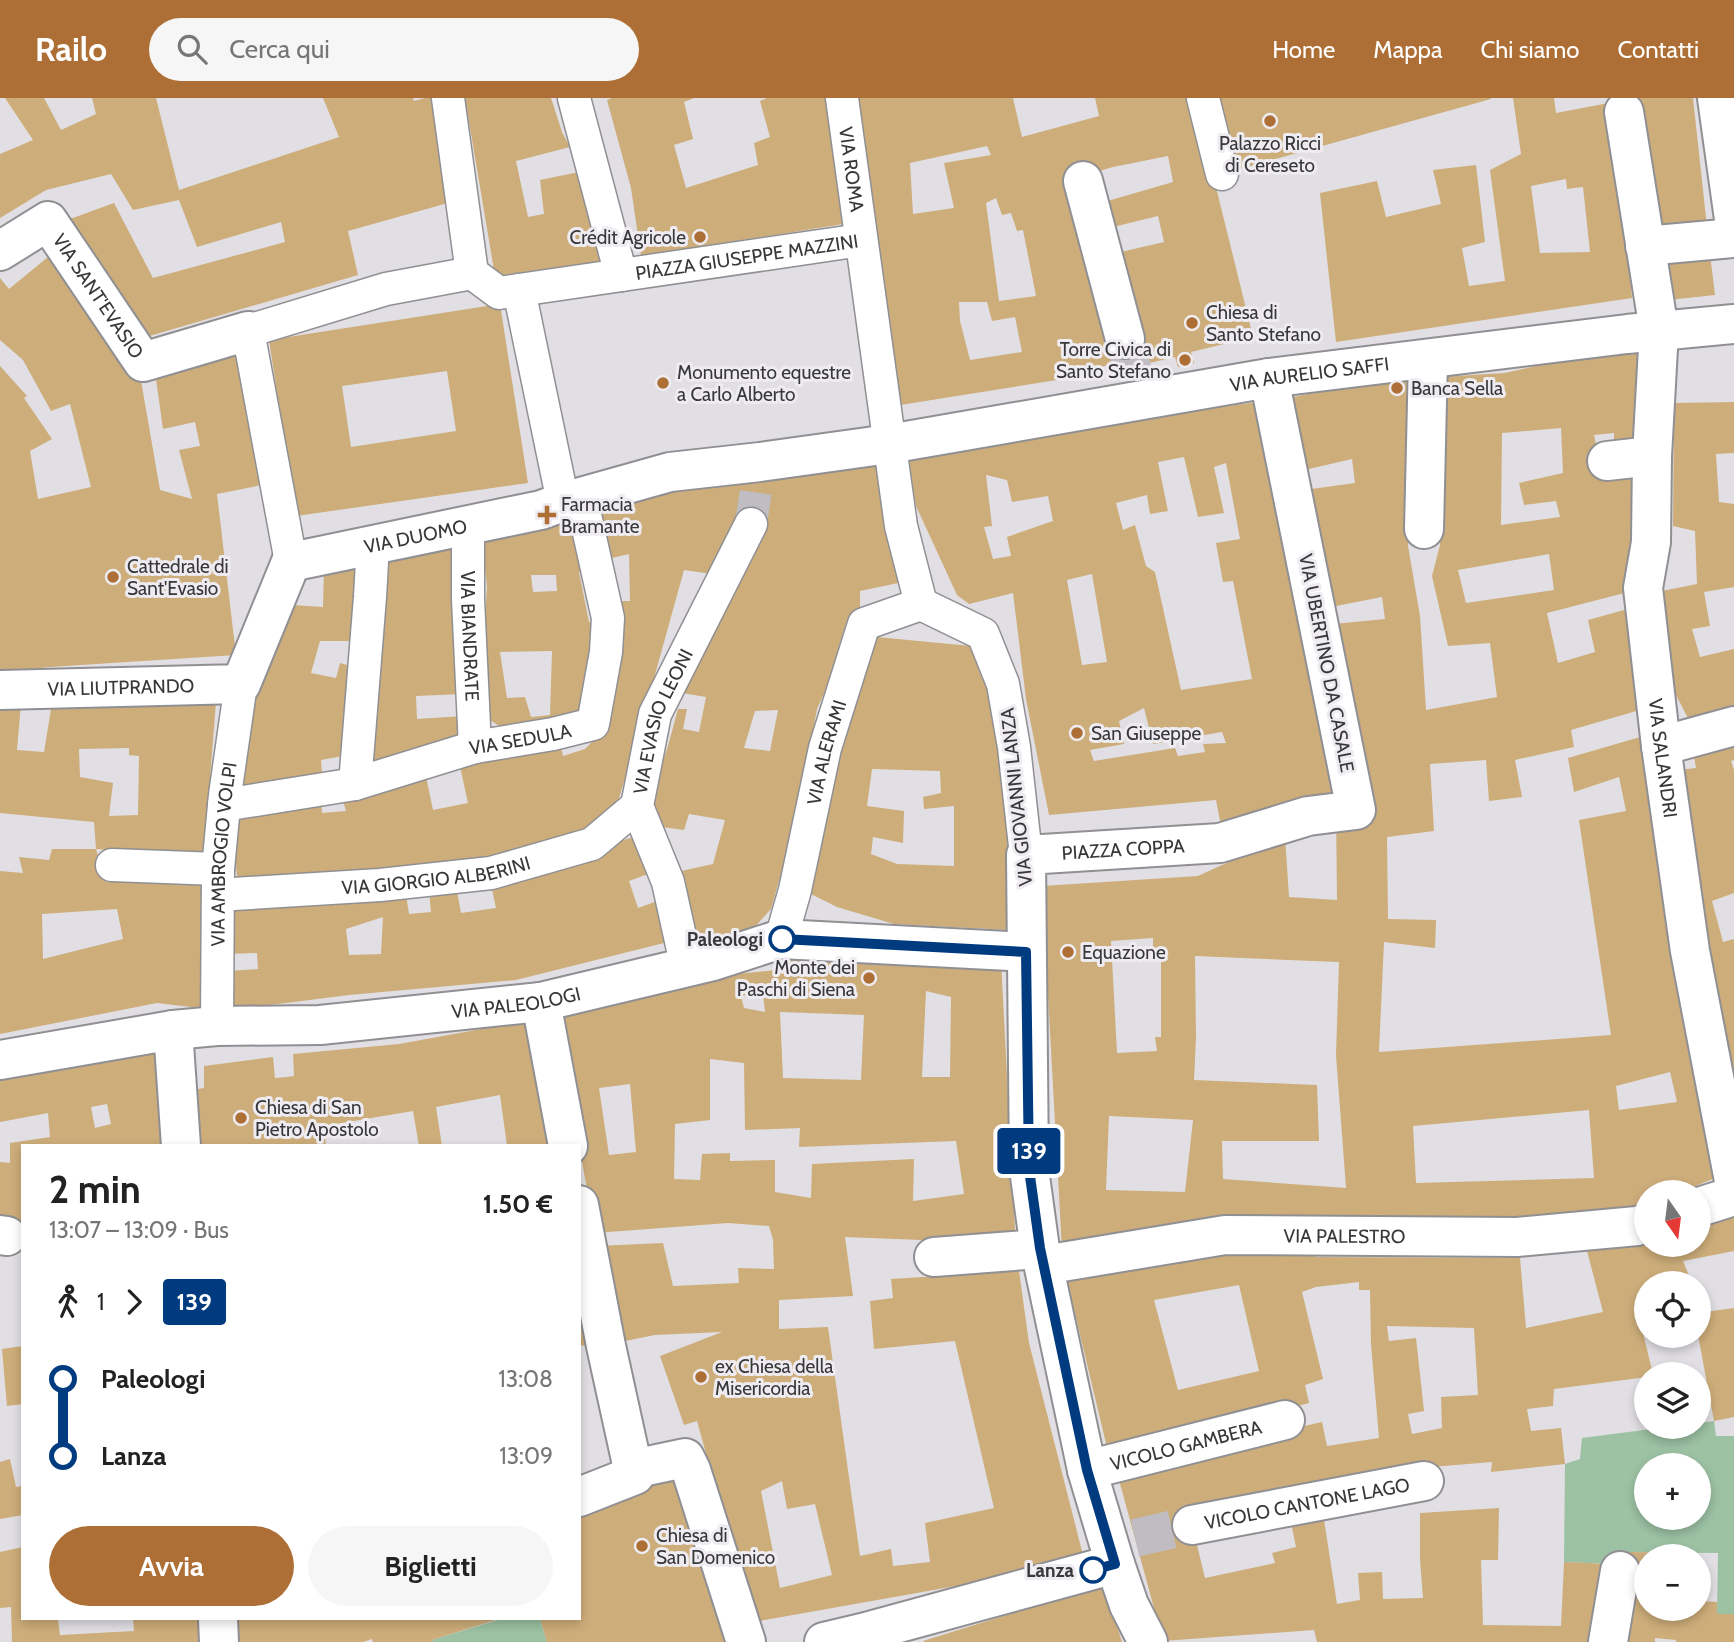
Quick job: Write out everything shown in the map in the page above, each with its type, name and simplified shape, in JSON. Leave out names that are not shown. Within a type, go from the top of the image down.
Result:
[{"type":"street","points":[[574,98],[621,275]]},
{"type":"street","name":"VIA ROMA","points":[[842,98],[861,240]]},
{"type":"street","points":[[1203,98],[1222,174]]},
{"type":"street","points":[[1717,98],[1734,219]]},
{"type":"street","points":[[449,100],[472,274]]},
{"type":"street","name":"VIA SALANDRI","points":[[1624,112],[1659,330],[1652,456],[1651,542],[1643,589],[1661,746],[1690,951],[1734,1181]]},
{"type":"street","points":[[1083,181],[1125,339]]},
{"type":"street","name":"VIA SANT'EVASIO","points":[[0,251],[48,221],[143,362],[386,289],[472,274]]},
{"type":"street","points":[[1645,246],[1734,238]]},
{"type":"street","name":"PIAZZA GIUSEPPE MAZZINI","points":[[472,274],[499,293],[861,240],[890,444]]},
{"type":"street","points":[[519,290],[561,503],[670,472],[890,444],[901,526],[920,604]]},
{"type":"street","name":"VIA AURELIO SAFFI","points":[[890,444],[1269,378],[1659,330],[1734,324]]},
{"type":"street","points":[[241,684],[291,562],[248,331]]},
{"type":"street","points":[[1424,529],[1428,359]]},
{"type":"street","name":"VIA UBERTINO DA CASALE","points":[[1220,843],[1308,816],[1356,810],[1269,378]]},
{"type":"street","points":[[1607,461],[1652,456]]},
{"type":"street","name":"VIA DUOMO","points":[[291,562],[468,526],[561,503]]},
{"type":"street","name":"VIA SEDULA","points":[[224,805],[355,784],[475,747],[553,734],[593,724],[606,652],[607,618],[561,503]]},
{"type":"street","name":"VIA EVASIO LEONI","points":[[687,968],[668,882],[637,806],[655,714],[751,524]]},
{"type":"street","name":"VIA BIANDRATE","points":[[468,526],[468,599],[475,747]]},
{"type":"street","points":[[355,784],[373,544]]},
{"type":"street","name":"VIA GIOVANNI LANZA","points":[[920,604],[995,628],[1014,747],[1026,855],[1029,1169],[1042,1257],[1087,1470],[1120,1549],[1129,1605],[1148,1642]]},
{"type":"street","name":"VIA ALERAMI","points":[[781,939],[795,890],[825,748],[864,624],[920,604]]},
{"type":"street","name":"VIA LIUTPRANDO","points":[[0,690],[241,684]]},
{"type":"street","name":"VIA AMBROGIO VOLPI","points":[[217,1026],[218,882],[224,805],[241,684]]},
{"type":"street","points":[[1661,746],[1734,726]]},
{"type":"street","name":"VIA GIORGIO ALBERINI","points":[[112,865],[218,882],[380,885],[491,873],[592,844],[637,806]]},
{"type":"street","name":"PIAZZA COPPA","points":[[1026,855],[1220,843]]},
{"type":"street","name":"VIA PALEOLOGI","points":[[0,1060],[173,1030],[217,1026],[320,1025],[541,1002],[687,968],[781,939],[1026,952]]},
{"type":"street","points":[[541,1002],[568,1144]]},
{"type":"street","points":[[173,1030],[181,1144]]},
{"type":"street","points":[[1712,1203],[1734,1196]]},
{"type":"street","points":[[581,1215],[606,1346],[635,1475],[581,1496]]},
{"type":"street","name":"VIA PALESTRO","points":[[934,1257],[1042,1257],[1225,1235],[1517,1237],[1634,1226]]},
{"type":"street","name":"VICOLO GAMBERA","points":[[1087,1470],[1285,1420]]},
{"type":"street","points":[[633,1469],[685,1458],[746,1642]]},
{"type":"street","name":"VICOLO CANTONE LAGO","points":[[1192,1525],[1424,1481]]},
{"type":"street","points":[[824,1642],[862,1633],[1120,1549]]},
{"type":"street","points":[[1608,1642],[1620,1571]]},
{"type":"street","points":[[218,1620],[219,1642]]},
{"type":"green space","points":[[1711,1421],[1714,1421],[1716,1436],[1734,1436],[1734,1614],[1717,1614],[1718,1553],[1711,1553],[1711,1544],[1634,1544],[1634,1552],[1610,1564],[1564,1562],[1565,1464],[1580,1459],[1582,1438],[1634,1431],[1634,1439],[1711,1439]]},
{"type":"green space","points":[[498,1620],[540,1620],[547,1642],[433,1642],[432,1640]]},
{"type":"building","points":[[5,98],[44,98],[61,130],[96,114],[92,98],[156,98],[179,190],[339,137],[323,98],[413,98],[414,101],[440,98],[455,201],[348,231],[358,275],[136,340],[62,222],[114,203],[153,278],[285,242],[281,222],[197,247],[179,200],[133,210],[111,174],[46,190],[0,218],[0,154],[33,140]]},
{"type":"building","points":[[465,98],[551,98],[570,147],[516,161],[528,217],[544,214],[540,180],[584,171],[604,261],[495,276]]},
{"type":"building","points":[[694,98],[684,102],[693,139],[674,145],[686,188],[758,165],[754,143],[770,137],[760,101],[767,98],[828,98],[850,223],[641,256],[631,188],[607,100]]},
{"type":"building","points":[[858,98],[1013,98],[1022,137],[1099,116],[1095,98],[1194,98],[1253,337],[1191,352],[1194,363],[1178,367],[1175,357],[1145,364],[1132,309],[1108,255],[1164,242],[1158,216],[1101,230],[1094,205],[1173,182],[1168,156],[1076,178],[1117,362],[1069,378],[894,406]],"holes":[[[987,146],[991,155],[944,163],[954,208],[913,214],[910,163]],[[996,198],[1002,215],[1011,213],[1017,231],[1023,230],[1036,296],[999,301],[986,203]],[[959,302],[987,302],[992,321],[1015,317],[1022,352],[970,360],[960,321]]]},
{"type":"building","name":"Palazzo Ricci di Cereseto","points":[[1213,98],[1490,98],[1491,99],[1229,172]]},
{"type":"building","points":[[1513,98],[1554,98],[1556,113],[1614,102],[1632,298],[1336,342],[1320,193],[1377,181],[1386,217],[1441,204],[1433,170],[1476,165],[1485,242],[1462,248],[1469,286],[1505,281],[1490,170],[1521,154]],"holes":[[[1566,179],[1567,189],[1583,187],[1590,252],[1540,253],[1531,186]]]},
{"type":"building","points":[[1631,98],[1693,98],[1707,227],[1649,232]]},
{"type":"building","points":[[1709,246],[1715,295],[1660,301],[1654,252]]},
{"type":"building","points":[[59,248],[140,375],[160,490],[192,499],[179,450],[200,446],[195,422],[163,429],[155,372],[238,346],[262,485],[217,494],[236,655],[0,672],[0,366],[27,396],[24,398],[52,439],[30,451],[38,499],[91,487],[70,404],[51,411],[23,360],[0,340],[0,278],[9,289]]},
{"type":"building","points":[[500,304],[528,483],[296,516],[269,340]],"holes":[[[447,371],[456,431],[351,447],[342,386]]]},
{"type":"building","points":[[1648,350],[1643,449],[1614,447],[1614,433],[1594,435],[1603,477],[1636,467],[1641,536],[1631,539],[1636,590],[1547,613],[1558,663],[1595,652],[1588,620],[1635,607],[1650,707],[1571,730],[1574,747],[1515,760],[1522,797],[1489,801],[1486,760],[1430,764],[1434,831],[1387,837],[1388,919],[1436,920],[1435,948],[1384,942],[1379,1052],[1611,1035],[1579,820],[1626,811],[1619,777],[1574,792],[1568,758],[1654,733],[1720,1176],[1710,1180],[1634,1180],[1634,1217],[1062,1250],[1042,886],[1198,876],[1285,836],[1289,897],[1337,900],[1334,624],[1385,619],[1382,597],[1331,607],[1304,490],[1355,483],[1352,459],[1300,471],[1283,399],[1334,389],[1421,380],[1408,546],[1420,616],[1426,710],[1497,697],[1490,643],[1448,646],[1432,576],[1440,545],[1440,377],[1505,373],[1558,361]],"holes":[[[1561,428],[1563,473],[1519,483],[1524,505],[1556,501],[1560,517],[1501,525],[1502,433]],[[1549,554],[1554,590],[1466,603],[1458,570]],[[1153,938],[1153,958],[1161,958],[1161,1037],[1155,1037],[1157,1051],[1117,1053],[1111,941]],[[1195,956],[1339,962],[1336,1055],[1346,1188],[1223,1179],[1222,1141],[1319,1141],[1317,1085],[1194,1080]],[[1670,1072],[1677,1102],[1619,1110],[1616,1086]],[[1589,1110],[1594,1178],[1416,1183],[1413,1126]],[[1109,1116],[1193,1120],[1185,1192],[1106,1190]]]},
{"type":"building","points":[[1266,401],[1347,800],[1221,826],[1216,800],[1049,815],[1026,699],[1013,593],[969,604],[957,595],[916,506],[908,454],[954,442]],"holes":[[[1184,457],[1198,517],[1224,513],[1214,467],[1226,463],[1240,539],[1216,543],[1223,582],[1233,581],[1252,679],[1181,690],[1155,572],[1146,566],[1135,525],[1123,530],[1116,503],[1147,495],[1150,514],[1168,511],[1158,462]],[[986,475],[1007,480],[1012,502],[1048,496],[1053,521],[1007,537],[1011,556],[993,559],[984,527],[992,526]],[[1092,574],[1107,662],[1082,665],[1067,580]],[[1144,708],[1153,744],[1222,732],[1226,743],[1203,744],[1205,752],[1178,756],[1175,748],[1094,761],[1090,750],[1124,744],[1119,721]]]},
{"type":"building","points":[[1734,402],[1734,453],[1716,454],[1719,502],[1734,504],[1734,587],[1704,592],[1710,626],[1692,629],[1700,657],[1734,649],[1734,713],[1690,722],[1660,664],[1652,593],[1697,584],[1695,531],[1673,526],[1674,403]]},
{"type":"building","points":[[883,461],[903,582],[860,591],[860,615],[847,620],[817,709],[795,824],[771,909],[753,929],[691,949],[672,873],[713,864],[725,820],[689,814],[684,830],[654,826],[646,810],[678,709],[687,709],[683,729],[699,732],[706,697],[682,693],[766,501],[740,503],[727,547],[712,574],[684,570],[614,815],[516,861],[238,888],[232,821],[291,811],[289,806],[321,799],[322,813],[346,811],[341,794],[425,772],[433,810],[468,803],[459,762],[559,740],[563,756],[585,749],[600,734],[613,601],[630,601],[629,554],[599,561],[587,505],[702,478]],"holes":[[[778,710],[770,751],[744,748],[755,711]]]},
{"type":"building","points":[[578,504],[589,565],[579,572],[589,622],[599,621],[591,715],[507,728],[485,717],[483,649],[487,587],[481,529]],"holes":[[[531,575],[556,575],[557,591],[533,592]],[[552,651],[550,715],[531,717],[525,697],[507,698],[500,652]]]},
{"type":"building","points":[[459,532],[463,694],[416,696],[417,719],[463,716],[464,736],[363,772],[382,553]]},
{"type":"building","points":[[366,559],[357,641],[320,641],[311,673],[336,678],[340,663],[354,667],[343,756],[321,760],[323,785],[239,792],[254,693],[293,605],[323,607],[324,568]]},
{"type":"building","points":[[866,636],[971,646],[995,708],[1006,800],[1010,930],[894,924],[837,907],[809,893]],"holes":[[[872,769],[940,771],[941,793],[923,797],[924,809],[954,806],[954,866],[897,864],[871,854],[873,837],[903,843],[904,811],[867,806]]]},
{"type":"building","points":[[0,702],[21,703],[17,750],[44,752],[52,703],[216,702],[204,855],[96,849],[94,822],[0,813]],"holes":[[[129,748],[129,755],[139,756],[138,815],[109,816],[113,783],[80,777],[79,749]]]},
{"type":"building","points":[[1734,733],[1734,760],[1731,761],[1734,770],[1734,893],[1712,901],[1723,942],[1734,939],[1734,1120],[1669,771],[1696,768],[1692,744]]},
{"type":"building","points":[[637,836],[656,871],[629,881],[638,908],[660,900],[672,941],[516,980],[349,995],[231,1010],[227,971],[258,969],[257,953],[225,954],[226,908],[406,895],[409,914],[431,912],[429,891],[456,886],[461,913],[496,908],[490,880]],"holes":[[[383,917],[381,954],[349,955],[346,929]]]},
{"type":"building","points":[[52,849],[96,849],[106,882],[208,876],[208,1009],[157,1003],[0,1034],[0,871],[23,873],[19,857],[49,860]],"holes":[[[117,909],[123,939],[43,959],[42,914]]]},
{"type":"building","points":[[795,952],[1001,960],[1015,1230],[921,1240],[845,1237],[853,1296],[779,1300],[779,1329],[828,1327],[860,1556],[891,1549],[893,1566],[930,1562],[925,1523],[994,1508],[955,1341],[874,1349],[870,1301],[893,1298],[891,1279],[1019,1271],[1029,1343],[1085,1563],[754,1622],[698,1465],[707,1457],[697,1421],[684,1425],[660,1356],[722,1332],[655,1335],[625,1341],[597,1246],[663,1243],[673,1286],[739,1283],[738,1268],[774,1269],[773,1240],[769,1226],[728,1223],[595,1233],[581,1144],[579,1144],[555,1014],[647,996],[737,974],[787,969]],"holes":[[[926,991],[951,997],[950,1077],[922,1077]],[[763,994],[765,1012],[744,1008],[741,996]],[[780,1012],[864,1015],[861,1080],[783,1078]],[[710,1059],[744,1063],[745,1130],[800,1128],[799,1147],[956,1141],[964,1194],[913,1201],[914,1159],[812,1164],[811,1198],[775,1192],[775,1160],[730,1161],[730,1153],[702,1154],[700,1180],[674,1179],[675,1124],[710,1120]],[[630,1084],[636,1152],[609,1155],[599,1088]],[[782,1481],[787,1509],[815,1504],[832,1575],[780,1588],[761,1491]]]},
{"type":"building","points":[[530,1020],[552,1144],[507,1144],[500,1095],[436,1107],[442,1144],[419,1144],[413,1111],[324,1126],[326,1144],[191,1144],[186,1091],[204,1088],[204,1066],[273,1057],[275,1078],[287,1077],[294,1076],[293,1054],[399,1044]]},
{"type":"building","points":[[147,1049],[163,1050],[170,1144],[21,1144],[21,1223],[13,1225],[0,1222],[0,1162],[10,1163],[10,1143],[50,1137],[48,1113],[0,1122],[0,1079]],"holes":[[[107,1104],[111,1124],[95,1128],[91,1107]]]},
{"type":"building","points":[[1734,1216],[1734,1251],[1712,1255],[1712,1221]]},
{"type":"building","points":[[1634,1240],[1634,1257],[1703,1257],[1683,1261],[1687,1271],[1634,1271],[1634,1348],[1647,1348],[1650,1362],[1634,1362],[1634,1379],[1554,1389],[1553,1406],[1527,1409],[1531,1431],[1561,1428],[1565,1464],[1491,1472],[1492,1462],[1419,1468],[1189,1512],[1205,1578],[1275,1563],[1272,1553],[1296,1547],[1290,1518],[1323,1513],[1337,1604],[1360,1600],[1358,1573],[1382,1572],[1383,1599],[1423,1598],[1420,1513],[1499,1508],[1498,1560],[1481,1560],[1483,1625],[1561,1626],[1564,1562],[1610,1564],[1594,1642],[1317,1642],[1314,1630],[1163,1641],[1116,1469],[1322,1422],[1327,1446],[1379,1438],[1371,1344],[1370,1290],[1359,1290],[1359,1282],[1316,1287],[1302,1292],[1323,1379],[1305,1385],[1309,1403],[1109,1456],[1066,1276],[1241,1243],[1315,1249],[1315,1257],[1520,1258],[1526,1328],[1603,1312],[1587,1251]],"holes":[[[1239,1285],[1259,1371],[1178,1390],[1154,1300]],[[1387,1326],[1474,1328],[1478,1395],[1441,1397],[1442,1428],[1412,1434],[1408,1414],[1424,1411],[1416,1338],[1389,1341]]]},
{"type":"building","points":[[1734,1308],[1734,1417],[1714,1421],[1711,1405],[1711,1362],[1703,1362],[1700,1348],[1711,1348],[1711,1311]]},
{"type":"building","points":[[581,1315],[588,1345],[581,1346]]},
{"type":"building","points":[[21,1346],[21,1404],[7,1406],[2,1349]]},
{"type":"building","points":[[10,1459],[16,1487],[21,1486],[21,1515],[0,1519],[0,1462]]},
{"type":"building","name":"Chiesa di San Domenico","points":[[683,1474],[735,1642],[547,1642],[540,1620],[581,1620],[581,1506]]},
{"type":"building","points":[[21,1547],[21,1620],[58,1620],[60,1635],[134,1631],[133,1620],[205,1620],[206,1642],[12,1642],[11,1607],[0,1608],[0,1552]]},
{"type":"building","points":[[1629,1552],[1634,1552],[1634,1621],[1711,1621],[1711,1602],[1717,1602],[1717,1614],[1734,1614],[1734,1642],[1676,1642],[1655,1638],[1655,1642],[1620,1642]]},
{"type":"building","points":[[1104,1585],[1122,1642],[923,1641]]},
{"type":"building","points":[[233,1620],[496,1620],[432,1640],[433,1642],[373,1642],[372,1639],[363,1642],[236,1642]]},
{"type":"tunnel","points":[[1125,339],[1140,400]]},
{"type":"tunnel","points":[[751,524],[760,462]]},
{"type":"tunnel","points":[[1135,1538],[1192,1525]]},
{"type":"bus line","name":"139","points":[[782,939],[1026,952],[1029,1169],[1040,1248],[1087,1470],[1115,1564],[1093,1570]]},
{"type":"place","name":"Palazzo Ricci di Cereseto","points":[[1270,121]]},
{"type":"place","name":"Crédit Agricole","points":[[700,237]]},
{"type":"place","name":"Chiesa di Santo Stefano","points":[[1192,323]]},
{"type":"place","name":"Torre Civica di Santo Stefano","points":[[1185,360]]},
{"type":"place","name":"Monumento equestre a Carlo Alberto","points":[[663,383]]},
{"type":"place","name":"Banca Sella","points":[[1397,388]]},
{"type":"place","name":"Farmacia Bramante","points":[[547,515]]},
{"type":"place","name":"Cattedrale di Sant'Evasio","points":[[113,577]]},
{"type":"place","name":"San Giuseppe","points":[[1077,733]]},
{"type":"place","name":"Paleologi","points":[[782,939]]},
{"type":"place","name":"Equazione","points":[[1068,952]]},
{"type":"place","name":"Monte dei Paschi di Siena","points":[[869,978]]},
{"type":"place","name":"Chiesa di San Pietro Apostolo","points":[[241,1118]]},
{"type":"place","name":"ex Chiesa della Misericordia","points":[[701,1377]]},
{"type":"place","name":"Chiesa di San Domenico","points":[[642,1546]]},
{"type":"place","name":"Lanza","points":[[1093,1570]]}]
